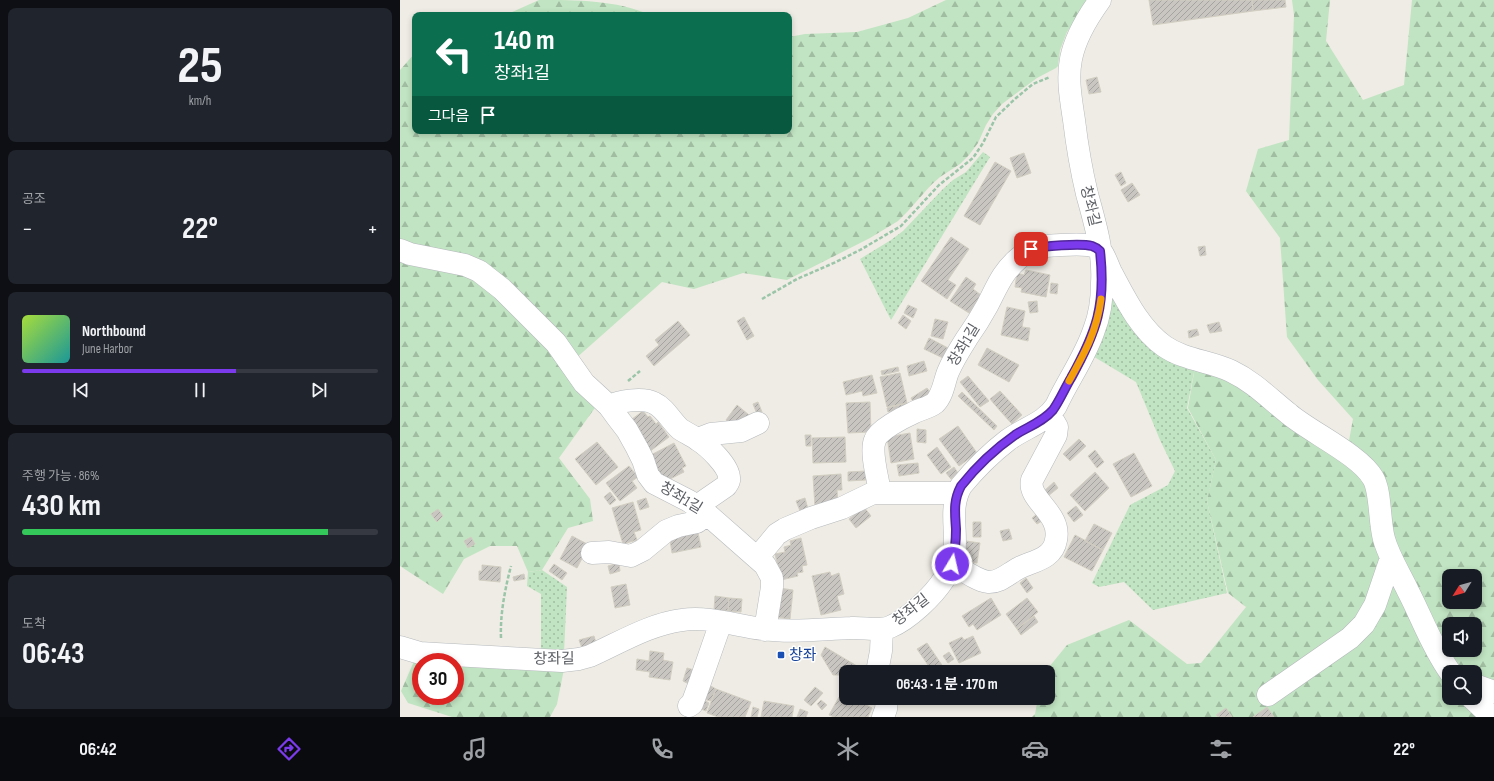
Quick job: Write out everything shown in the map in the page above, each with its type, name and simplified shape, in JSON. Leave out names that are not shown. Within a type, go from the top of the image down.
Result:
[{"type":"street","name":"창좌길","points":[[400,647],[420,653],[562,661],[590,656],[654,627],[683,620],[703,619],[764,630],[785,631],[852,628],[882,629],[899,622],[926,600],[944,579],[952,564],[956,547],[954,509],[957,493],[968,478],[997,449],[1016,434],[1050,415],[1095,330],[1099,316],[1101,298],[1102,282],[1100,251],[1082,174],[1071,103],[1070,75],[1071,60],[1075,45],[1089,16],[1100,0]]},
{"type":"street","name":"창좌1길","points":[[880,492],[874,450],[875,439],[878,435],[894,424],[935,402],[940,395],[953,361],[981,317],[1002,275],[1008,267],[1025,253],[1036,247],[1086,245],[1096,247],[1100,251]]},
{"type":"street","name":"창좌1길","points":[[400,250],[410,254],[465,265],[479,271],[490,278],[556,343],[584,382],[609,406],[627,430],[643,460],[650,479],[654,483],[702,510],[765,565],[772,578],[772,587],[771,602],[764,630]]},
{"type":"street","points":[[1100,251],[1133,311],[1152,336],[1164,346],[1176,353],[1228,370],[1246,379],[1288,414],[1355,459],[1365,468],[1373,478],[1377,489],[1380,522],[1391,558],[1404,581],[1437,652],[1445,665]]},
{"type":"street","points":[[592,553],[609,552],[631,556],[643,550],[666,531],[678,526],[697,522],[702,510],[729,482],[729,477],[716,455],[698,439],[678,427],[667,414],[654,403],[644,401],[620,401],[609,406]]},
{"type":"street","points":[[952,564],[977,578],[992,582],[1020,568],[1035,563],[1048,555],[1054,548],[1057,534],[1056,527],[1047,510],[1031,488],[1032,480],[1056,435],[1057,427],[1050,415]]},
{"type":"street","points":[[698,439],[712,434],[741,431],[758,423]]},
{"type":"street","points":[[757,558],[774,538],[785,529],[811,518],[842,508],[866,496],[880,492],[957,493]]},
{"type":"street","points":[[1268,696],[1350,638],[1364,624],[1375,605],[1391,558]]},
{"type":"street","points":[[689,706],[692,704],[700,686],[721,622]]},
{"type":"street","points":[[878,665],[881,651],[882,629]]},
{"type":"street","points":[[1482,688],[1494,692]]},
{"type":"street","points":[[883,717],[886,705]]},
{"type":"street","points":[[1479,705],[1492,717]]},
{"type":"path","points":[[762,299],[797,278],[836,262],[901,226],[939,185],[973,158],[983,144],[996,117],[1016,98],[1033,84],[1041,80],[1058,75],[1070,75]]},
{"type":"path","points":[[501,658],[500,628],[505,590],[511,566]]},
{"type":"green space","points":[[539,0],[596,2],[624,6],[642,12],[512,12]]},
{"type":"green space","points":[[946,0],[1088,0],[1067,32],[1060,50],[1058,66],[1037,78],[1002,104],[986,125],[978,143],[960,164],[940,177],[931,185],[898,221],[870,238],[787,280],[743,273],[694,289],[662,282],[575,359],[506,287],[400,245],[400,70],[412,56],[412,134],[792,134],[792,36],[805,34],[857,32],[908,18]]},
{"type":"green space","points":[[1292,0],[1330,0],[1326,41],[1363,100],[1404,85],[1412,0],[1494,0],[1494,717],[1032,717],[1035,714],[1037,705],[1055,705],[1055,665],[1051,665],[1067,645],[1129,620],[1187,664],[1201,663],[1246,607],[1228,593],[1207,501],[1216,460],[1188,408],[1195,367],[1217,372],[1348,446],[1353,419],[1318,380],[1287,337],[1280,238],[1246,191],[1258,149],[1289,140],[1294,15]]},
{"type":"green space","points":[[983,152],[990,157],[891,320],[860,259],[903,231],[943,189],[953,180],[966,172]]},
{"type":"green space","points":[[400,256],[488,282],[597,405],[559,458],[590,499],[593,521],[568,528],[542,570],[528,572],[517,546],[490,546],[464,559],[443,594],[400,566]]},
{"type":"green space","points":[[1110,285],[1195,367],[1187,408],[1216,460],[1207,501],[1227,593],[1153,610],[1124,582],[1099,587],[1092,583],[1130,505],[1168,485],[1175,471],[1160,440],[1136,382],[1091,355]]},
{"type":"green space","points":[[542,570],[567,587],[564,653],[541,652],[541,594],[527,586],[528,572]]},
{"type":"green space","points":[[464,663],[564,669],[557,704],[550,717],[452,717],[414,705],[464,705]]},
{"type":"green space","points":[[412,666],[412,704],[408,703],[401,691]]},
{"type":"building","points":[[1149,0],[1252,0],[1253,11],[1153,25]]},
{"type":"building","points":[[1252,0],[1285,0],[1286,7],[1253,11]]},
{"type":"building","points":[[1097,77],[1101,92],[1089,94],[1086,80]]},
{"type":"building","points":[[1024,153],[1031,173],[1017,178],[1010,158]]},
{"type":"building","points":[[995,162],[1011,171],[980,225],[964,216]]},
{"type":"building","points":[[1121,172],[1126,183],[1121,186],[1115,175]]},
{"type":"building","points":[[1132,183],[1140,195],[1128,202],[1121,190]]},
{"type":"building","points":[[951,237],[969,249],[948,280],[956,285],[947,299],[921,281]]},
{"type":"building","points":[[1205,246],[1206,255],[1200,256],[1198,247]]},
{"type":"building","points":[[1026,270],[1050,275],[1046,297],[1021,292],[1022,288],[1015,287],[1017,273],[1024,275]]},
{"type":"building","points":[[966,277],[976,284],[973,289],[981,295],[969,313],[950,301]]},
{"type":"building","points":[[1051,283],[1058,284],[1057,294],[1050,293]]},
{"type":"building","points":[[1037,301],[1038,312],[1030,313],[1028,302]]},
{"type":"building","points":[[908,305],[917,309],[913,318],[904,313]]},
{"type":"building","points":[[1007,307],[1025,311],[1022,327],[1030,328],[1028,341],[1001,335]]},
{"type":"building","points":[[903,315],[911,321],[906,329],[898,323]]},
{"type":"building","points":[[744,317],[754,336],[747,340],[737,321]]},
{"type":"building","points":[[935,319],[948,322],[943,339],[931,336]]},
{"type":"building","points":[[678,321],[690,335],[654,366],[646,356],[659,345],[655,340]]},
{"type":"building","points":[[1219,322],[1222,331],[1210,333],[1207,325]]},
{"type":"building","points":[[1197,329],[1199,335],[1189,338],[1188,331]]},
{"type":"building","points":[[929,338],[948,348],[943,358],[924,349]]},
{"type":"building","points":[[987,348],[1019,365],[1009,382],[978,365]]},
{"type":"building","points":[[924,361],[927,371],[909,376],[907,366]]},
{"type":"building","points":[[898,367],[899,371],[882,375],[881,371]]},
{"type":"building","points":[[900,373],[907,403],[887,407],[880,377]]},
{"type":"building","points":[[872,375],[877,393],[863,396],[862,391],[846,395],[843,382]]},
{"type":"building","points":[[968,376],[989,401],[980,407],[960,382]]},
{"type":"building","points":[[927,388],[933,396],[916,407],[911,398]]},
{"type":"building","points":[[1000,391],[1012,404],[1002,413],[990,399]]},
{"type":"building","points":[[962,392],[997,426],[994,430],[958,396]]},
{"type":"building","points":[[758,402],[762,412],[757,414],[753,404]]},
{"type":"building","points":[[870,402],[871,432],[848,433],[846,403]]},
{"type":"building","points":[[907,403],[908,408],[888,412],[887,408]]},
{"type":"building","points":[[1012,404],[1022,415],[1012,424],[1002,413]]},
{"type":"building","points":[[737,405],[749,415],[738,429],[726,420]]},
{"type":"building","points":[[643,411],[648,417],[650,416],[656,424],[658,422],[669,437],[649,452],[628,422]]},
{"type":"building","points":[[958,426],[977,453],[959,466],[939,439]]},
{"type":"building","points":[[917,429],[926,430],[926,443],[917,442]]},
{"type":"building","points":[[910,433],[914,459],[891,463],[887,437]]},
{"type":"building","points":[[805,435],[811,435],[811,446],[806,446]]},
{"type":"building","points":[[845,437],[846,462],[813,463],[812,438]]},
{"type":"building","points":[[1079,439],[1086,446],[1070,461],[1063,454]]},
{"type":"building","points":[[597,442],[618,467],[596,485],[575,459]]},
{"type":"building","points":[[674,443],[686,466],[682,468],[684,472],[664,482],[651,455]]},
{"type":"building","points":[[937,447],[951,467],[941,474],[927,455]]},
{"type":"building","points":[[1095,450],[1104,462],[1097,468],[1088,456]]},
{"type":"building","points":[[1134,453],[1152,486],[1131,497],[1113,464]]},
{"type":"building","points":[[918,463],[919,473],[899,476],[897,465]]},
{"type":"building","points":[[629,466],[638,477],[632,481],[637,488],[620,501],[606,483]]},
{"type":"building","points":[[954,467],[958,473],[951,479],[946,473]]},
{"type":"building","points":[[866,471],[866,480],[848,481],[848,472]]},
{"type":"building","points":[[1095,472],[1109,488],[1085,511],[1070,495]]},
{"type":"building","points":[[841,474],[842,490],[837,490],[838,506],[815,507],[813,476]]},
{"type":"building","points":[[1054,482],[1058,488],[1048,496],[1044,491]]},
{"type":"building","points":[[610,492],[616,500],[610,505],[604,497]]},
{"type":"building","points":[[646,498],[649,507],[640,510],[637,501]]},
{"type":"building","points":[[805,498],[808,509],[800,511],[796,501]]},
{"type":"building","points":[[633,502],[641,530],[634,532],[637,540],[623,544],[612,508]]},
{"type":"building","points":[[1076,506],[1083,515],[1074,522],[1067,513]]},
{"type":"building","points":[[864,507],[871,516],[856,528],[849,519]]},
{"type":"building","points":[[438,509],[443,516],[437,522],[431,514]]},
{"type":"building","points":[[1037,514],[1042,521],[1037,524],[1032,518]]},
{"type":"building","points":[[973,522],[981,522],[981,537],[973,537]]},
{"type":"building","points":[[1094,524],[1112,533],[1103,550],[1085,541]]},
{"type":"building","points":[[697,528],[701,547],[672,553],[669,534]]},
{"type":"building","points":[[1009,529],[1012,539],[1003,541],[1000,531]]},
{"type":"building","points":[[1075,535],[1103,550],[1092,571],[1064,557]]},
{"type":"building","points":[[572,536],[589,545],[577,568],[560,559]]},
{"type":"building","points":[[471,537],[475,544],[468,548],[464,541]]},
{"type":"building","points":[[801,538],[807,565],[802,566],[803,572],[797,573],[798,576],[781,580],[775,554],[785,552],[784,547],[791,545],[790,541]]},
{"type":"building","points":[[966,541],[980,543],[977,563],[964,561]]},
{"type":"building","points":[[619,563],[620,571],[610,574],[608,566]]},
{"type":"building","points":[[554,564],[567,573],[562,580],[549,571]]},
{"type":"building","points":[[482,565],[501,567],[500,582],[479,580],[479,571],[482,571]]},
{"type":"building","points":[[830,572],[831,576],[839,573],[844,594],[837,596],[841,610],[821,615],[812,576]]},
{"type":"building","points":[[524,574],[525,579],[514,581],[513,577]]},
{"type":"building","points":[[1026,578],[1033,588],[1027,593],[1020,583]]},
{"type":"building","points":[[626,584],[630,605],[615,608],[611,587]]},
{"type":"building","points":[[779,588],[793,590],[790,619],[776,617]]},
{"type":"building","points":[[715,596],[729,598],[728,611],[714,610]]},
{"type":"building","points":[[729,598],[742,599],[741,612],[728,611]]},
{"type":"building","points":[[991,598],[1001,615],[977,630],[973,624],[969,627],[962,616]]},
{"type":"building","points":[[1027,598],[1038,612],[1017,629],[1006,614]]},
{"type":"building","points":[[1034,616],[1038,622],[1021,635],[1017,629]]},
{"type":"building","points":[[594,636],[596,643],[582,648],[579,640]]},
{"type":"building","points":[[973,636],[981,653],[959,663],[949,643],[962,637],[964,640]]},
{"type":"building","points":[[927,643],[942,665],[928,665],[917,649]]},
{"type":"building","points":[[825,647],[855,665],[839,665],[839,675],[833,675],[821,655]]},
{"type":"building","points":[[650,651],[664,653],[663,660],[673,662],[670,680],[649,677],[650,672],[636,670],[637,659],[649,661]]},
{"type":"building","points":[[949,652],[954,659],[948,663],[943,656]]},
{"type":"building","points":[[687,668],[694,670],[689,684],[683,681]]},
{"type":"building","points":[[709,685],[716,689],[711,701],[703,699]]},
{"type":"building","points":[[815,687],[823,693],[811,706],[804,700]]},
{"type":"building","points":[[716,689],[751,702],[745,717],[718,717],[707,713]]},
{"type":"building","points":[[839,697],[839,705],[867,705],[872,708],[868,717],[834,717],[829,715]]},
{"type":"building","points":[[704,700],[709,703],[706,711],[701,709]]},
{"type":"building","points":[[821,700],[827,705],[822,710],[817,704]]},
{"type":"building","points":[[764,701],[794,706],[792,717],[761,717]]},
{"type":"building","points":[[753,707],[759,709],[757,717],[751,717]]},
{"type":"building","points":[[1267,707],[1274,717],[1253,717]]},
{"type":"building","points":[[1226,708],[1232,717],[1218,717],[1216,715]]},
{"type":"building","points":[[800,709],[808,712],[806,717],[797,717]]},
{"type":"slow traffic","points":[[1069,381],[1095,330],[1099,316],[1101,299]]},
{"type":"place","name":"창좌","points":[[781,655]]},
{"type":"route","points":[[952,564],[956,547],[954,509],[957,493],[961,486],[997,449],[1008,440],[1050,415],[1088,345],[1095,330],[1099,316],[1102,267],[1100,251],[1096,247],[1086,245],[1036,247],[1031,249]]}]
